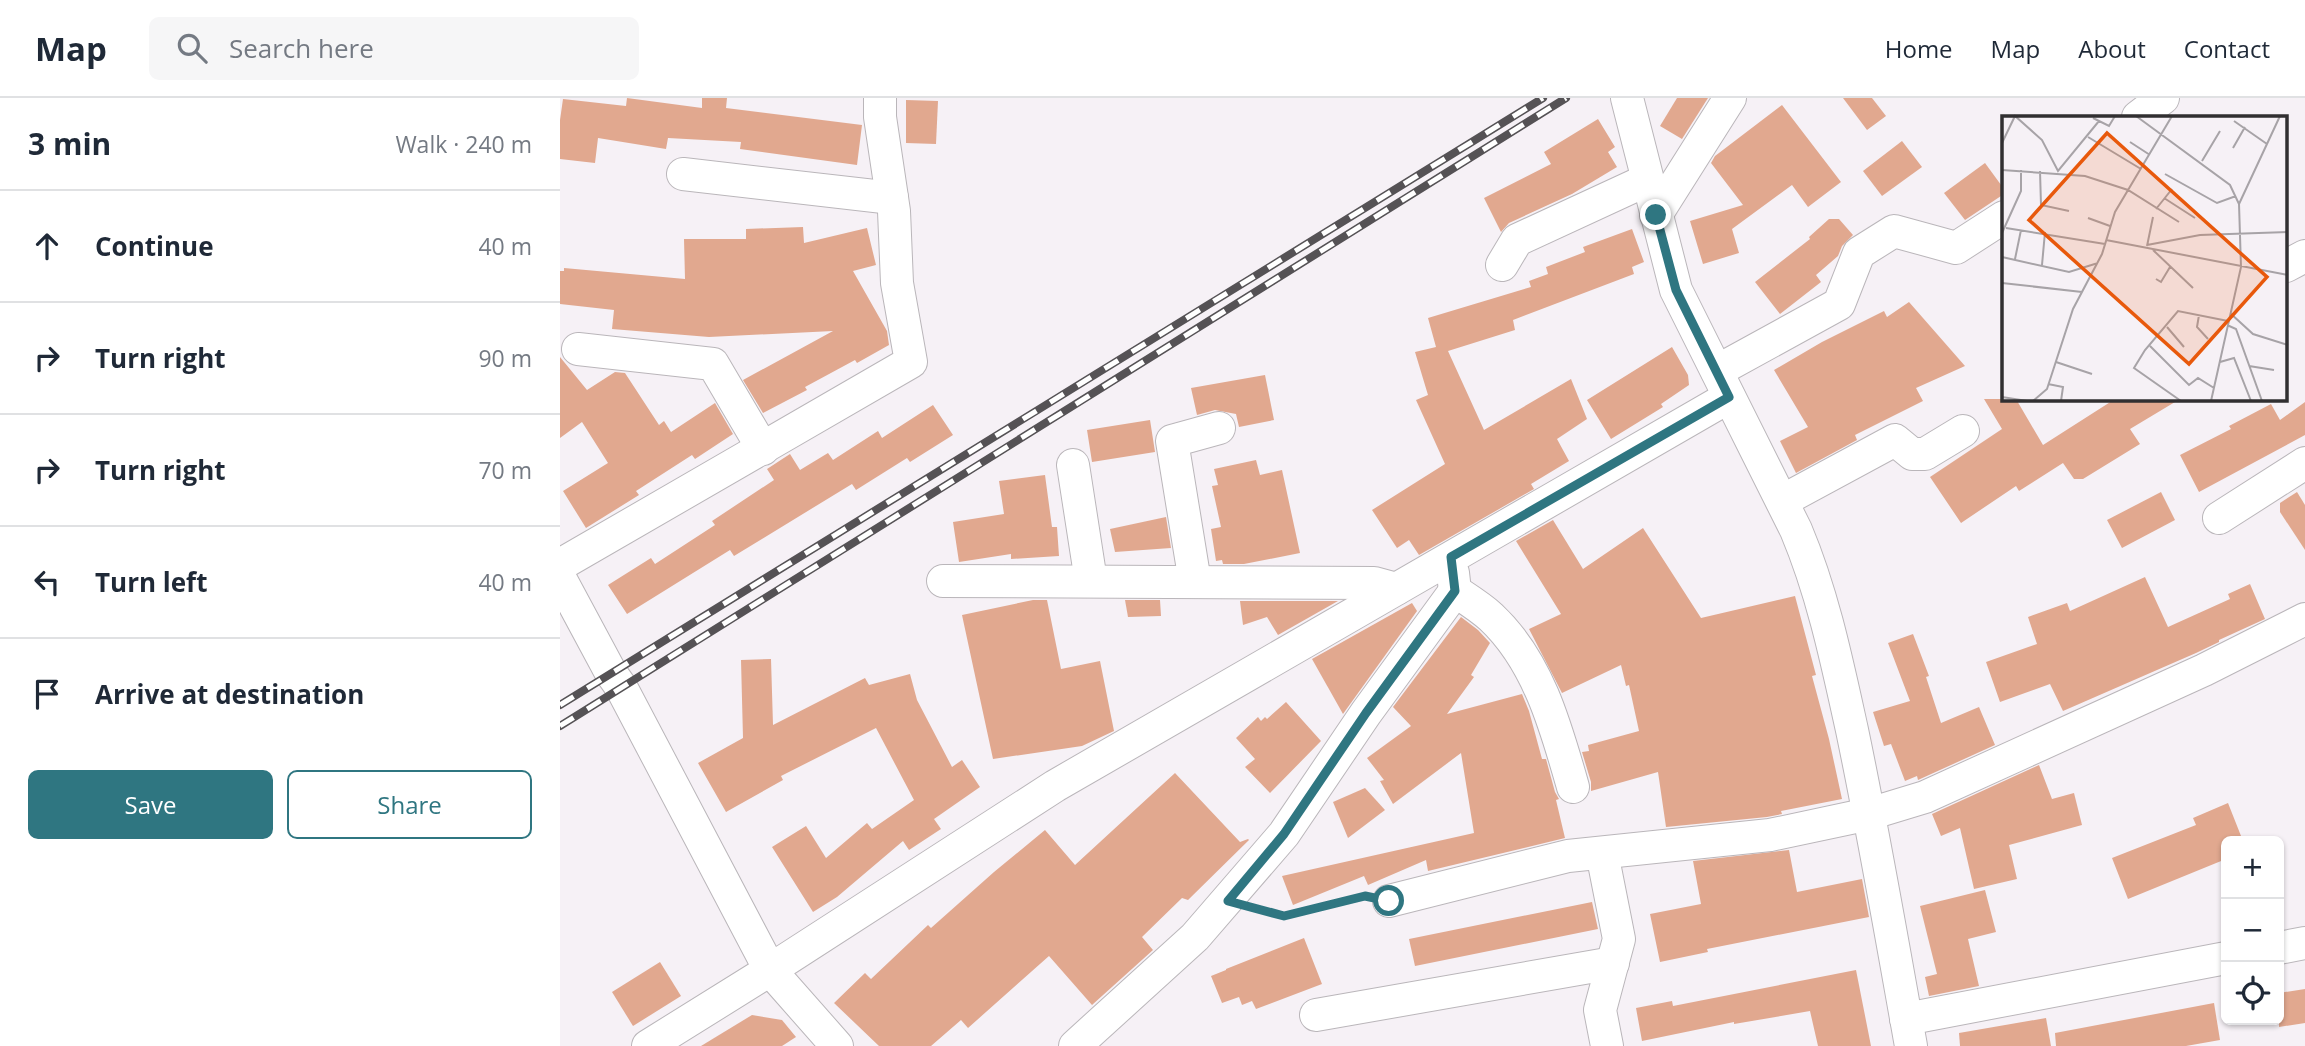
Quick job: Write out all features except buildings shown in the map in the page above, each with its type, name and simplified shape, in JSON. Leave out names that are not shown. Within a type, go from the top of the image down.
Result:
[{"type":"street","points":[[560,565],[911,362],[897,283],[892,198],[880,117],[880,98]]},
{"type":"street","points":[[1627,98],[1676,290],[1782,500],[1812,569],[1826,613],[1869,814],[1908,1033],[2221,959]]},
{"type":"street","points":[[1656,215],[1730,98]]},
{"type":"street","points":[[684,174],[892,198]]},
{"type":"street","points":[[1502,265],[1517,240],[1647,180]]},
{"type":"street","points":[[648,1046],[1055,786],[1451,557],[1723,384],[1839,304],[1859,253],[1894,231],[1956,248],[2002,218]]},
{"type":"street","points":[[2288,265],[2305,256]]},
{"type":"street","points":[[578,349],[713,364],[763,449]]},
{"type":"street","points":[[1195,582],[1172,441],[1219,428]]},
{"type":"street","points":[[1782,500],[1895,440],[1912,454],[1925,454],[1963,432]]},
{"type":"street","points":[[1073,465],[1091,581]]},
{"type":"street","points":[[2219,518],[2302,472]]},
{"type":"street","points":[[1076,1046],[1195,937],[1284,834],[1366,713],[1455,591],[1451,557]]},
{"type":"street","points":[[560,578],[573,625],[770,970],[837,1046]]},
{"type":"street","points":[[943,581],[1374,583],[1396,589]]},
{"type":"street","points":[[1455,591],[1490,616],[1519,648],[1554,721],[1573,787]]},
{"type":"street","points":[[1389,901],[1568,856],[1770,835],[1869,814],[1925,797],[2204,670],[2305,619]]},
{"type":"street","points":[[1602,853],[1619,939],[1600,1010],[1608,1046]]},
{"type":"street","points":[[2284,947],[2305,943]]},
{"type":"street","points":[[1315,1015],[1613,963]]},
{"type":"path","points":[[1228,901],[1284,916],[1365,896],[1389,901]]},
{"type":"railway","points":[[560,705],[1543,98]]},
{"type":"railway","points":[[560,726],[1566,98]]},
{"type":"route","points":[[1389,901],[1365,896],[1284,916],[1228,901],[1284,834],[1366,713],[1455,591],[1451,557],[1729,397],[1676,290],[1656,215]]}]
